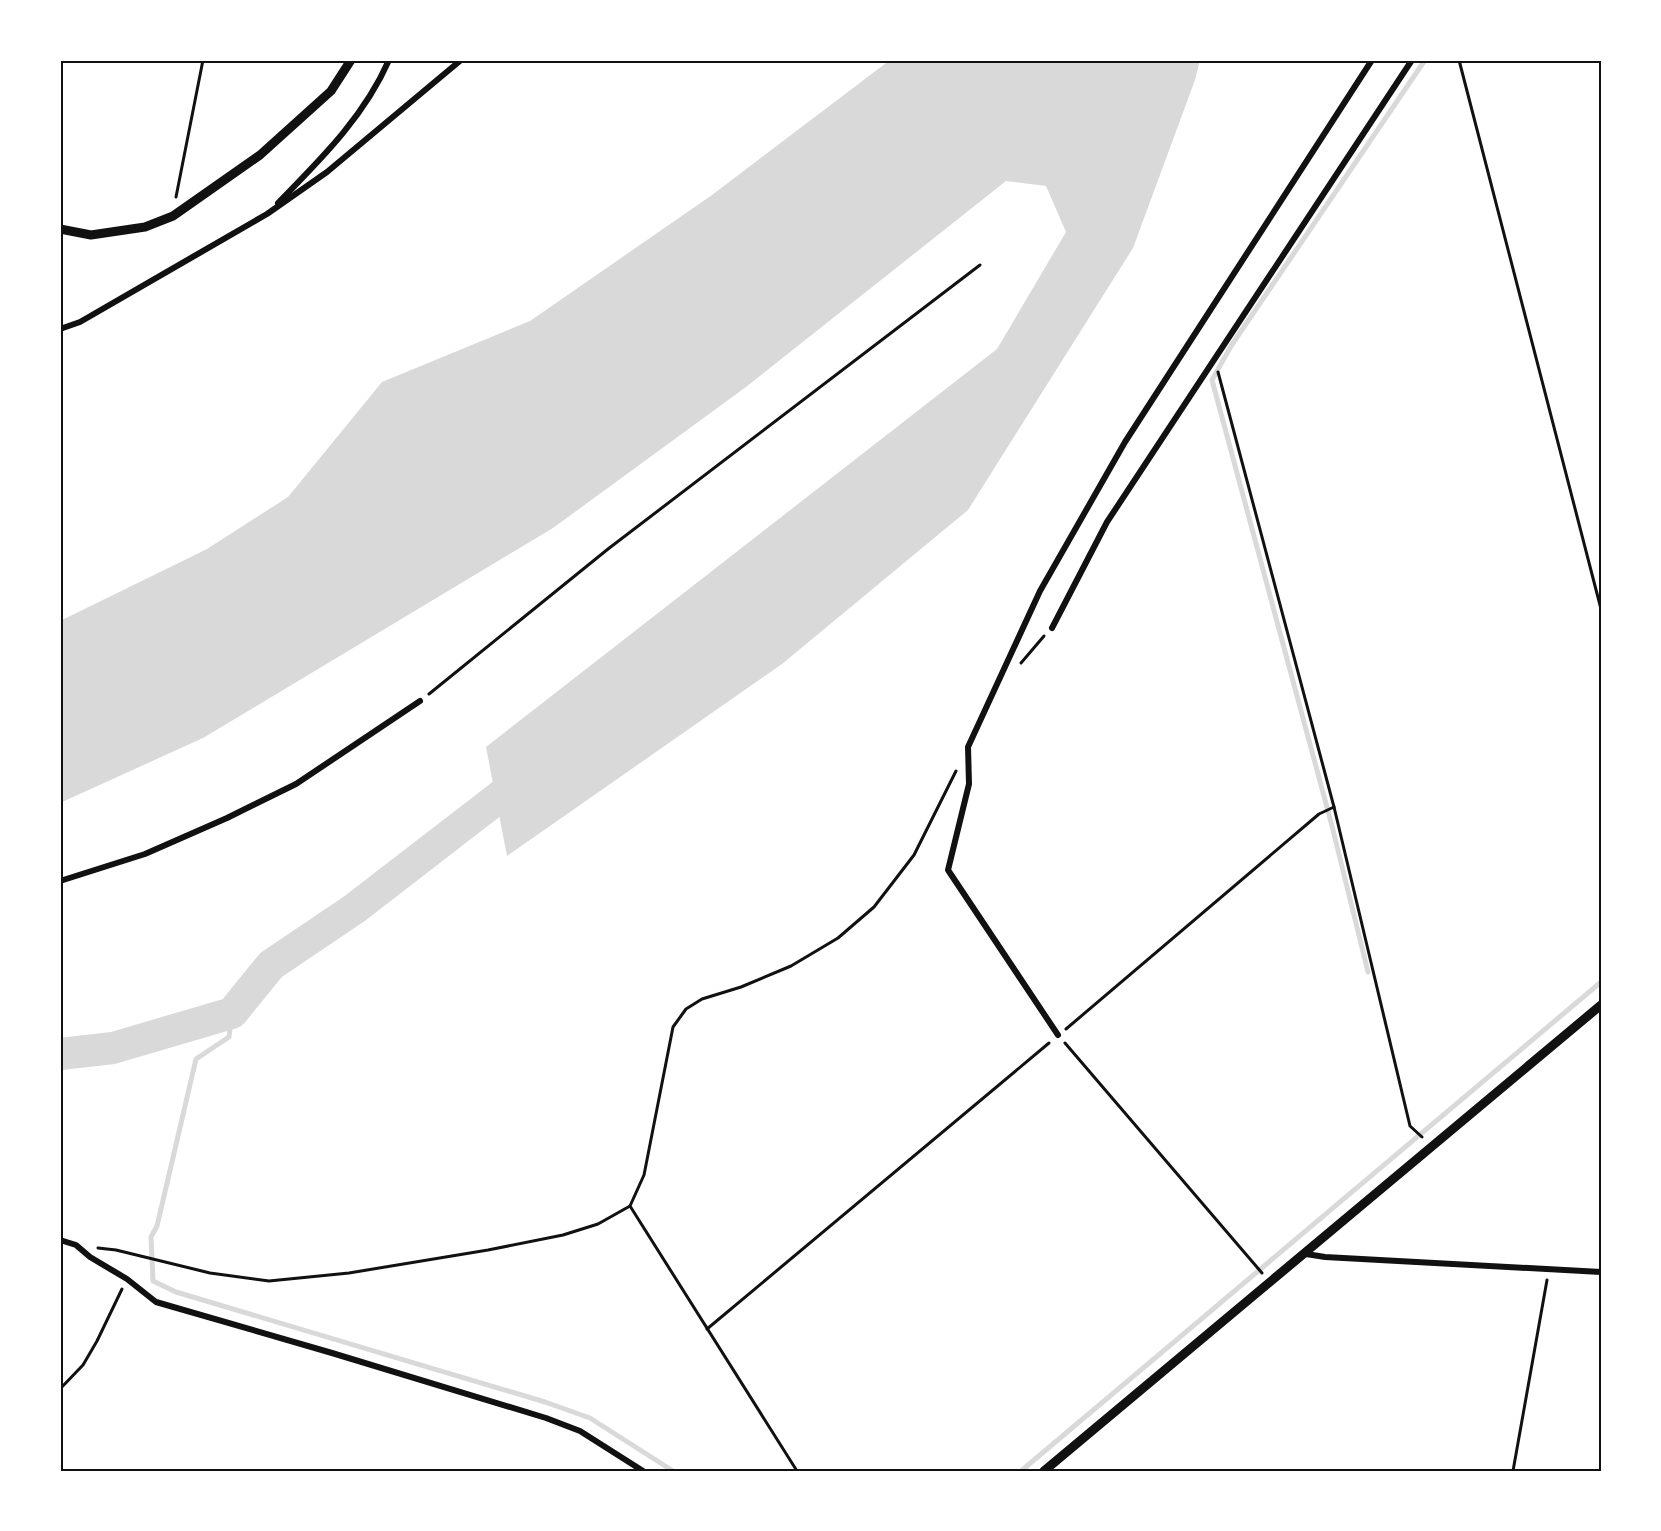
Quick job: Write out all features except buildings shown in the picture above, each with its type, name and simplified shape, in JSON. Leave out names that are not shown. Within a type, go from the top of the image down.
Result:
[{"type":"street","points":[[60,230],[91,235],[145,227],[173,216],[260,155],[331,91],[351,60]]},
{"type":"street","points":[[267,214],[334,147],[379,83],[389,60]]},
{"type":"street","points":[[60,329],[80,322],[267,214],[327,172],[461,60]]},
{"type":"street","points":[[1058,1035],[948,870],[969,784],[968,747],[1040,591],[1125,442],[1372,60]]},
{"type":"street","points":[[1052,628],[1107,522],[1412,60]]},
{"type":"street","points":[[60,881],[145,854],[227,818],[296,784],[420,701]]},
{"type":"street","points":[[1044,1471],[1601,1005]]},
{"type":"street","points":[[60,1240],[76,1245],[90,1257],[127,1279],[156,1302],[546,1418],[580,1431],[643,1471]]},
{"type":"street","points":[[1306,1254],[1325,1257],[1601,1272]]},
{"type":"path","points":[[173,216],[203,60]]},
{"type":"path","points":[[1459,60],[1601,609]]},
{"type":"path","points":[[420,701],[608,549],[980,265]]},
{"type":"path","points":[[1214,357],[1334,807],[1410,1126],[1432,1147]]},
{"type":"path","points":[[76,1245],[116,1250],[210,1273],[269,1281],[349,1273],[488,1250],[552,1238],[598,1224],[630,1206],[644,1175],[673,1027],[679,1018],[686,1009],[702,999],[741,987],[791,966],[838,938],[874,906],[914,855],[968,747]]},
{"type":"path","points":[[707,1329],[1319,814],[1334,807]]},
{"type":"path","points":[[1058,1035],[1271,1283]]},
{"type":"path","points":[[630,1206],[797,1471]]},
{"type":"path","points":[[1514,1471],[1549,1269]]},
{"type":"path","points":[[60,1389],[83,1365],[93,1349],[127,1279]]},
{"type":"shaded area","points":[[890,60],[1200,60],[1195,80],[1133,248],[968,510],[782,664],[507,856],[486,747],[997,349],[1066,232],[1046,186],[1006,181],[746,387],[553,528],[203,738],[60,803],[60,621],[207,549],[288,497],[382,382],[530,321],[712,195]]},
{"type":"waterway","points":[[1368,972],[1332,826],[1212,380],[1231,346],[1425,60]]},
{"type":"waterway","points":[[60,1054],[113,1048],[232,1013],[271,965],[354,909],[529,774]]},
{"type":"waterway","points":[[1021,1471],[1601,982]]},
{"type":"waterway","points":[[232,1013],[229,1037],[196,1059],[157,1226],[151,1237],[153,1281],[176,1292],[545,1402],[590,1418],[673,1471]]}]
